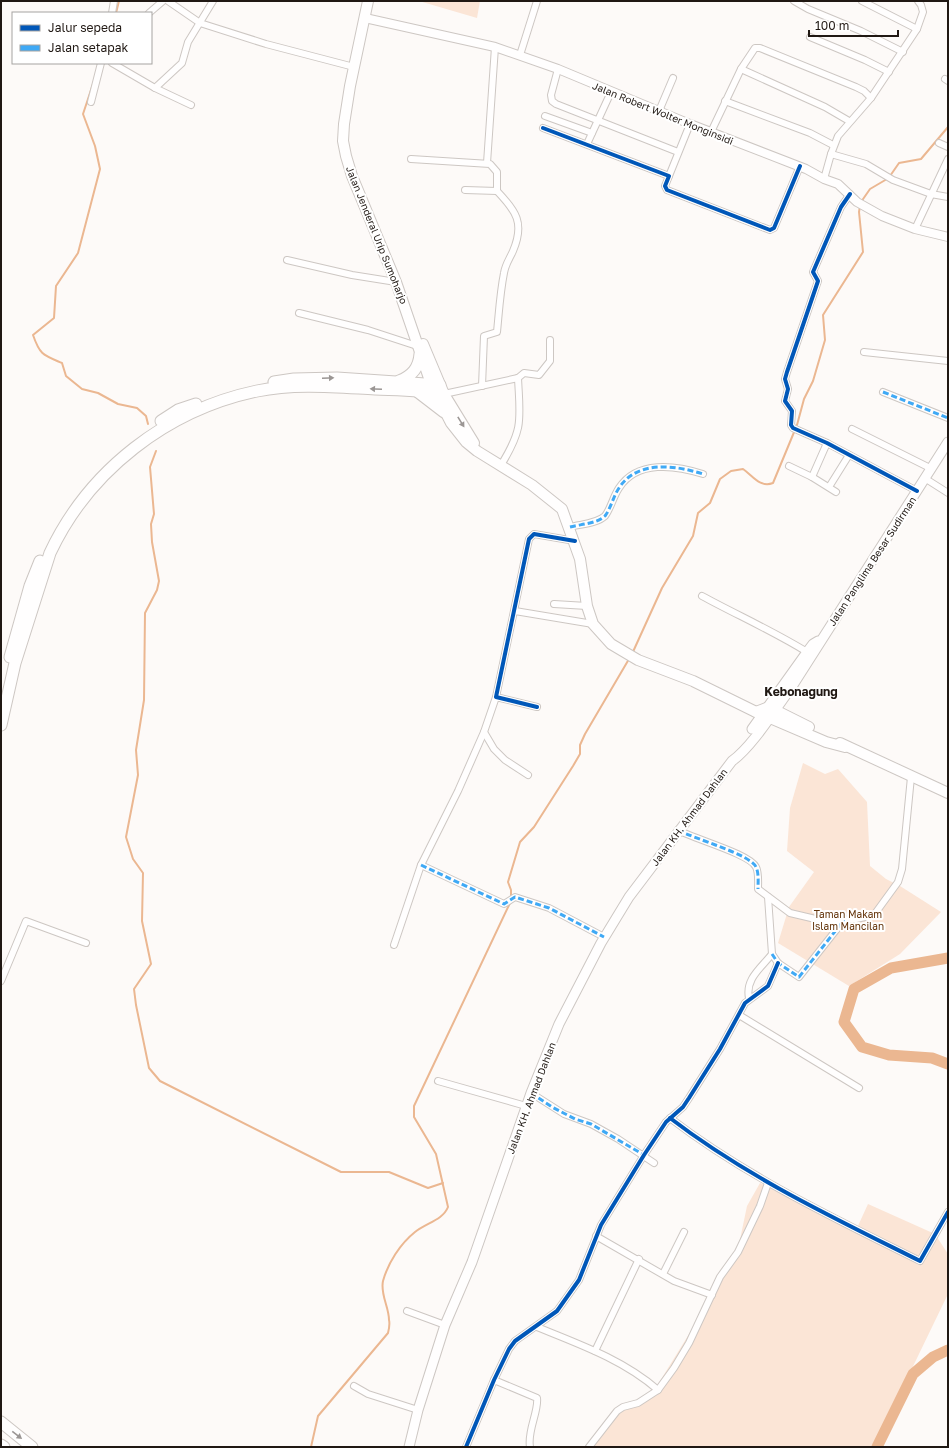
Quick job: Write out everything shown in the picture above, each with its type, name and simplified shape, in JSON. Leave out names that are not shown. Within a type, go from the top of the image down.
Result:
[{"type":"highway","name":"Jalan Jenderal Urip Sumoharjo","points":[[368,1],[344,124],[343,141],[352,176],[413,326],[428,355],[444,412],[457,432],[477,451],[501,465],[557,503],[562,509],[570,527],[580,559],[587,606],[593,624],[611,644],[638,660],[693,681],[766,712],[830,736],[845,747],[948,793]]},
{"type":"highway","name":"Jalan Jenderal Urip Sumoharjo","points":[[413,326],[419,350],[437,389],[477,451]]},
{"type":"highway","points":[[398,381],[406,379],[417,368],[419,350]]},
{"type":"highway","points":[[1,693],[28,593],[48,541],[63,514],[80,491],[122,448],[145,430],[178,410],[220,394],[260,384],[294,379],[337,378],[398,381],[437,389]]},
{"type":"highway","points":[[1,725],[15,663],[46,566],[58,536],[77,505],[115,464],[134,447],[151,434],[186,415],[215,403],[258,391],[284,387],[415,391],[437,389]]},
{"type":"highway","points":[[415,391],[428,398],[444,412]]},
{"type":"highway","points":[[1,1422],[32,1447]]},
{"type":"main road","name":"Jalan Robert Wolter Monginsidi","points":[[365,18],[495,47],[558,69],[690,124],[800,166],[824,180],[838,184],[861,204],[882,216],[915,228],[948,237]]},
{"type":"main road","name":"Jalan Panglima Besar Sudirman","points":[[766,712],[814,654],[821,639],[926,479],[948,442]]},
{"type":"main road","name":"Jalan Panglima Besar Sudirman","points":[[766,712],[813,644],[821,639]]},
{"type":"main road","name":"Jalan KH. Ahmad Dahlan","points":[[409,1447],[418,1410],[445,1324],[472,1262],[526,1106],[559,1024],[604,938],[629,898],[678,830],[732,761],[735,752],[766,712]]},
{"type":"street","points":[[112,12],[114,1]]},
{"type":"street","points":[[150,12],[163,1]]},
{"type":"street","points":[[168,1],[200,23],[266,44],[354,67]]},
{"type":"street","points":[[155,88],[182,63],[188,42],[213,1]]},
{"type":"street","points":[[520,56],[537,1]]},
{"type":"street","points":[[794,1],[808,9],[860,30],[903,52]]},
{"type":"street","points":[[862,1],[917,29]]},
{"type":"street","points":[[824,180],[833,145],[849,121],[871,98],[917,29],[923,12],[919,1]]},
{"type":"street","points":[[810,37],[865,60],[888,72]]},
{"type":"street","points":[[487,163],[495,47]]},
{"type":"street","points":[[711,132],[741,69],[753,49],[760,48],[856,87],[864,91],[871,98]]},
{"type":"street","points":[[91,102],[101,64]]},
{"type":"street","points":[[114,64],[155,88],[191,104]]},
{"type":"street","points":[[558,69],[551,95],[552,101],[556,104],[678,152]]},
{"type":"street","points":[[741,69],[825,107],[849,121]]},
{"type":"street","points":[[659,111],[673,78]]},
{"type":"street","points":[[587,144],[611,92]]},
{"type":"street","points":[[725,101],[810,133],[833,145]]},
{"type":"street","points":[[545,116],[592,133]]},
{"type":"street","points":[[690,124],[665,186],[667,190],[770,230],[774,228],[800,166]]},
{"type":"street","points":[[543,128],[669,176]]},
{"type":"street","points":[[939,143],[948,147]]},
{"type":"street","points":[[831,154],[866,164],[893,180],[931,194],[948,197]]},
{"type":"street","points":[[411,159],[487,163],[495,168],[497,172],[497,191]]},
{"type":"street","points":[[915,228],[948,159]]},
{"type":"street","points":[[465,190],[497,191],[510,204],[516,214],[519,229],[518,237],[504,272],[496,332],[484,336],[482,386]]},
{"type":"street","points":[[850,194],[841,206],[813,272],[818,281],[785,378],[788,389],[785,400],[792,411],[791,425],[796,430],[827,443],[917,491]]},
{"type":"street","points":[[287,260],[352,275],[396,282]]},
{"type":"street","points":[[299,313],[368,330],[419,350]]},
{"type":"street","points":[[437,389],[482,386],[518,378],[524,374],[537,376],[543,372],[550,361],[550,340]]},
{"type":"street","points":[[864,352],[948,361]]},
{"type":"street","points":[[501,465],[513,445],[521,416],[518,378]]},
{"type":"street","points":[[883,392],[948,418]]},
{"type":"street","points":[[852,429],[932,469]]},
{"type":"street","points":[[812,477],[827,443]]},
{"type":"street","points":[[829,487],[849,455]]},
{"type":"street","points":[[789,466],[812,477],[836,492]]},
{"type":"street","points":[[570,527],[599,520],[605,515],[618,489],[635,472],[653,468],[675,467],[703,474]]},
{"type":"street","points":[[926,479],[948,494]]},
{"type":"street","points":[[394,946],[421,865],[458,791],[484,732],[496,697],[531,536],[534,534],[539,534],[574,541]]},
{"type":"street","points":[[702,596],[754,624],[781,636],[807,652]]},
{"type":"street","points":[[554,604],[587,606]]},
{"type":"street","points":[[515,611],[593,624]]},
{"type":"street","points":[[496,697],[537,707]]},
{"type":"street","points":[[484,732],[494,749],[505,760],[528,775]]},
{"type":"street","points":[[678,830],[700,840],[723,846],[753,864],[757,869],[758,889],[790,913],[824,921],[856,919],[874,915],[898,882],[902,869],[907,837],[912,777]]},
{"type":"street","points":[[421,865],[504,904],[511,900],[549,908],[604,938]]},
{"type":"street","points":[[768,897],[772,954],[778,963],[799,977],[844,920]]},
{"type":"street","points":[[1,981],[26,921],[86,943]]},
{"type":"street","points":[[749,998],[747,989],[751,980],[772,954]]},
{"type":"street","points":[[466,1447],[494,1380],[509,1349],[515,1341],[537,1327],[557,1311],[579,1280],[596,1236],[644,1155],[670,1118],[683,1107],[749,998],[768,986],[778,963]]},
{"type":"street","points":[[739,1015],[859,1088]]},
{"type":"street","points":[[438,1081],[526,1106]]},
{"type":"street","points":[[531,1093],[552,1107],[575,1119],[591,1124],[644,1155],[654,1163]]},
{"type":"street","points":[[670,1118],[701,1142],[768,1183],[920,1261],[948,1212]]},
{"type":"street","points":[[589,1447],[617,1411],[623,1407],[638,1403],[658,1390],[682,1356],[720,1277],[732,1264],[746,1237],[768,1183]]},
{"type":"street","points":[[663,1274],[684,1232]]},
{"type":"street","points":[[596,1236],[690,1288],[712,1295]]},
{"type":"street","points":[[595,1351],[639,1259]]},
{"type":"street","points":[[407,1311],[445,1324]]},
{"type":"street","points":[[537,1327],[595,1351],[634,1372],[658,1390]]},
{"type":"street","points":[[494,1380],[537,1398],[538,1402],[532,1422],[530,1447]]},
{"type":"street","points":[[354,1386],[368,1394],[418,1410]]},
{"type":"green space","points":[[419,1],[480,1],[477,18]]},
{"type":"green space","name":"Taman Makam Islam Mancilan","points":[[803,763],[825,774],[838,769],[867,802],[870,866],[886,879],[900,886],[941,912],[900,954],[849,986],[778,943],[789,907],[814,872],[787,851],[790,808]]},
{"type":"green space","points":[[760,1183],[857,1228],[868,1204],[935,1234],[948,1254],[948,1294],[889,1416],[871,1447],[585,1447],[616,1409],[652,1394],[707,1305],[707,1296],[737,1254],[747,1206]]},
{"type":"waterway","points":[[116,12],[119,1]]},
{"type":"waterway","points":[[94,81],[83,114],[95,146],[100,169],[78,253],[56,286],[54,318],[33,335],[40,351],[46,356],[62,363],[66,376],[82,389],[98,393],[118,404],[137,408],[146,416],[148,424]]},
{"type":"waterway","points":[[890,176],[899,163],[921,159],[948,127]]},
{"type":"waterway","points":[[861,202],[870,189],[887,179]]},
{"type":"waterway","points":[[632,654],[662,588],[693,536],[698,513],[710,503],[720,479],[731,471],[743,469],[760,483],[773,483],[797,425],[804,399],[813,381],[825,340],[823,315],[863,252],[859,212],[860,206]]},
{"type":"waterway","points":[[156,451],[150,467],[154,514],[151,524],[152,542],[159,581],[157,590],[145,613],[144,700],[136,750],[138,775],[126,837],[133,859],[143,873],[142,921],[151,964],[134,989],[149,1068],[160,1081],[341,1172],[389,1172],[428,1188],[443,1183]]},
{"type":"waterway","points":[[511,899],[511,890],[508,882],[520,842],[534,827],[573,766],[580,754],[580,745],[585,734],[629,659]]},
{"type":"waterway","points":[[311,1447],[318,1416],[388,1333],[389,1315],[382,1286],[385,1274],[391,1261],[400,1248],[415,1232],[442,1215],[448,1207],[436,1154],[414,1117],[414,1106],[510,903]]},
{"type":"waterway","points":[[948,958],[891,968],[854,989],[844,1022],[862,1047],[889,1055],[932,1058],[948,1064]]},
{"type":"waterway","points":[[877,1447],[913,1374],[933,1357],[948,1350]]},
{"type":"marked path","points":[[883,392],[948,418]]},
{"type":"marked path","points":[[570,527],[593,522],[605,516],[619,488],[627,479],[646,469],[657,467],[681,468],[703,474]]},
{"type":"marked path","points":[[678,830],[733,852],[752,862],[757,869],[758,889]]},
{"type":"marked path","points":[[421,865],[504,904],[515,897],[549,908],[604,937]]},
{"type":"marked path","points":[[772,954],[778,963],[799,977],[844,920]]},
{"type":"marked path","points":[[531,1093],[552,1107],[575,1119],[591,1124],[644,1155],[642,1158]]},
{"type":"cycle path","points":[[543,128],[669,176],[665,186],[667,190],[770,230],[774,228],[800,166]]},
{"type":"cycle path","points":[[850,194],[841,207],[813,272],[818,281],[785,379],[788,389],[785,401],[792,411],[791,425],[793,428],[827,443],[917,491]]},
{"type":"cycle path","points":[[537,707],[496,697],[529,539],[534,534],[575,541]]},
{"type":"cycle path","points":[[466,1447],[494,1380],[509,1349],[515,1341],[557,1311],[579,1280],[601,1225],[644,1155],[666,1122],[683,1107],[689,1098],[720,1049],[745,1003],[768,986],[778,963]]},
{"type":"cycle path","points":[[670,1118],[699,1139],[760,1178],[792,1196],[920,1261],[948,1212]]},
{"type":"district","name":"Kebonagung","points":[[801,691]]}]
